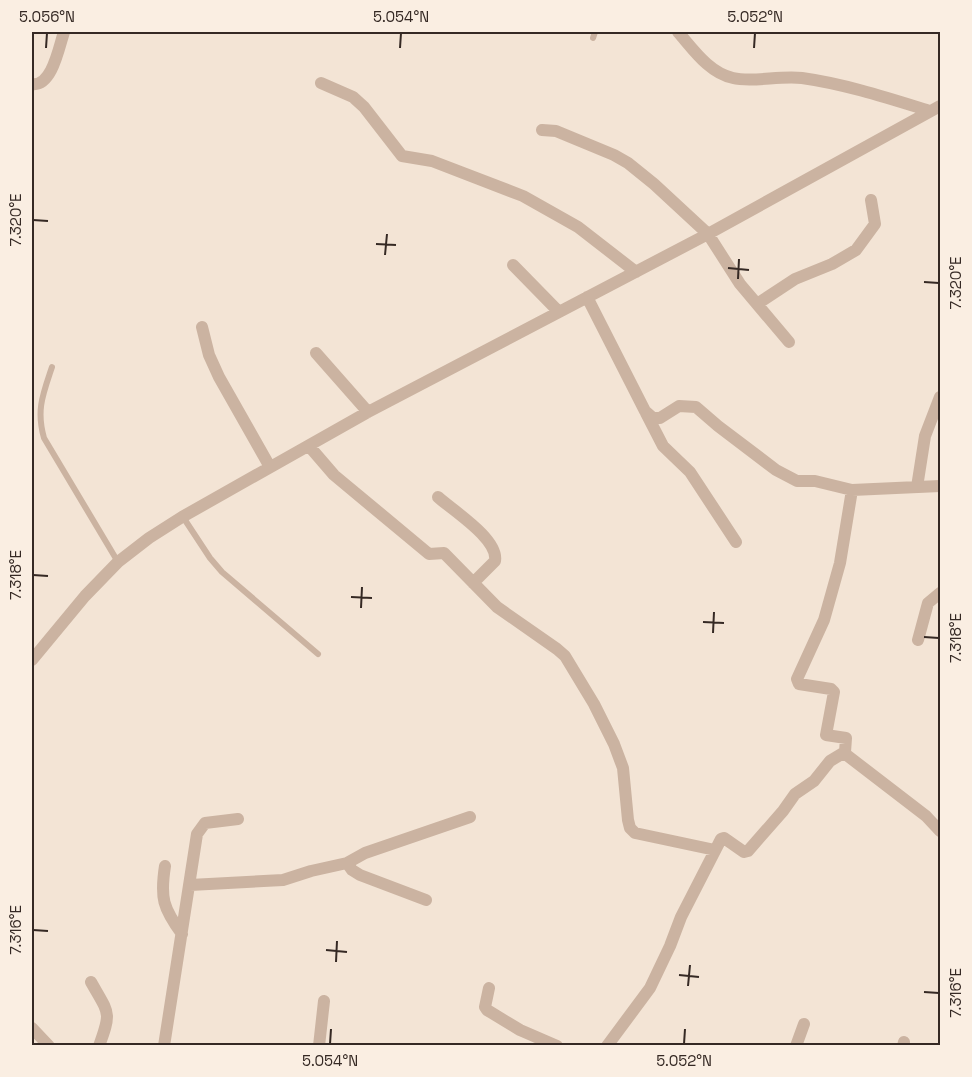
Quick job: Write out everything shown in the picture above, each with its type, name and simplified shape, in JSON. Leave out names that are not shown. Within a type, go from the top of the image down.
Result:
[{"type":"street","points":[[32,84],[42,83],[49,76],[64,32]]},
{"type":"street","points":[[678,32],[710,66],[733,78],[777,76],[800,78],[935,109]]},
{"type":"street","points":[[321,83],[353,97],[364,107],[402,156],[432,161],[523,196],[578,226],[636,272]]},
{"type":"street","points":[[32,660],[85,596],[118,562],[148,538],[182,516],[368,412],[708,234],[935,109]]},
{"type":"street","points":[[542,130],[566,135],[628,163],[676,203],[708,234],[740,284],[789,342]]},
{"type":"street","points":[[757,304],[795,279],[832,264],[856,250],[875,224],[871,200]]},
{"type":"street","points":[[513,265],[559,312]]},
{"type":"street","points":[[587,297],[663,446],[690,472],[735,542]]},
{"type":"street","points":[[202,327],[209,355],[219,377],[270,467]]},
{"type":"street","points":[[316,353],[368,412]]},
{"type":"street","points":[[917,487],[925,436],[940,397]]},
{"type":"street","points":[[645,411],[653,418],[660,418],[679,406],[696,407],[767,463],[797,481],[815,481],[852,490],[940,486]]},
{"type":"street","points":[[309,446],[334,476],[429,554],[444,553],[497,606],[565,656],[594,704],[614,744],[623,768],[630,828],[635,833],[715,850]]},
{"type":"street","points":[[844,753],[846,738],[826,735],[834,692],[831,689],[799,684],[797,679],[827,608],[840,563],[852,490]]},
{"type":"street","points":[[438,497],[464,516],[495,550],[495,561],[473,583]]},
{"type":"street","points":[[918,639],[928,603],[940,593]]},
{"type":"street","points":[[844,753],[926,816],[940,831]]},
{"type":"street","points":[[607,1046],[650,988],[681,917],[721,839],[724,838],[744,852],[748,851],[795,794],[814,781],[830,761],[844,753]]},
{"type":"street","points":[[190,885],[283,880],[311,871],[347,864],[365,853],[470,817]]},
{"type":"street","points":[[164,1046],[192,860],[200,827],[205,823],[238,819]]},
{"type":"street","points":[[347,864],[360,875],[426,900]]},
{"type":"street","points":[[165,866],[162,897],[165,907],[182,934]]},
{"type":"street","points":[[91,982],[108,1012],[107,1023],[99,1046]]},
{"type":"street","points":[[489,988],[485,1007],[487,1010],[520,1029],[557,1046]]},
{"type":"street","points":[[319,1046],[324,1000]]},
{"type":"street","points":[[796,1046],[804,1024]]},
{"type":"street","points":[[32,1028],[49,1046]]},
{"type":"lane","points":[[52,367],[40,405],[40,425],[44,438],[118,562]]},
{"type":"lane","points":[[182,516],[222,572],[318,654]]}]
